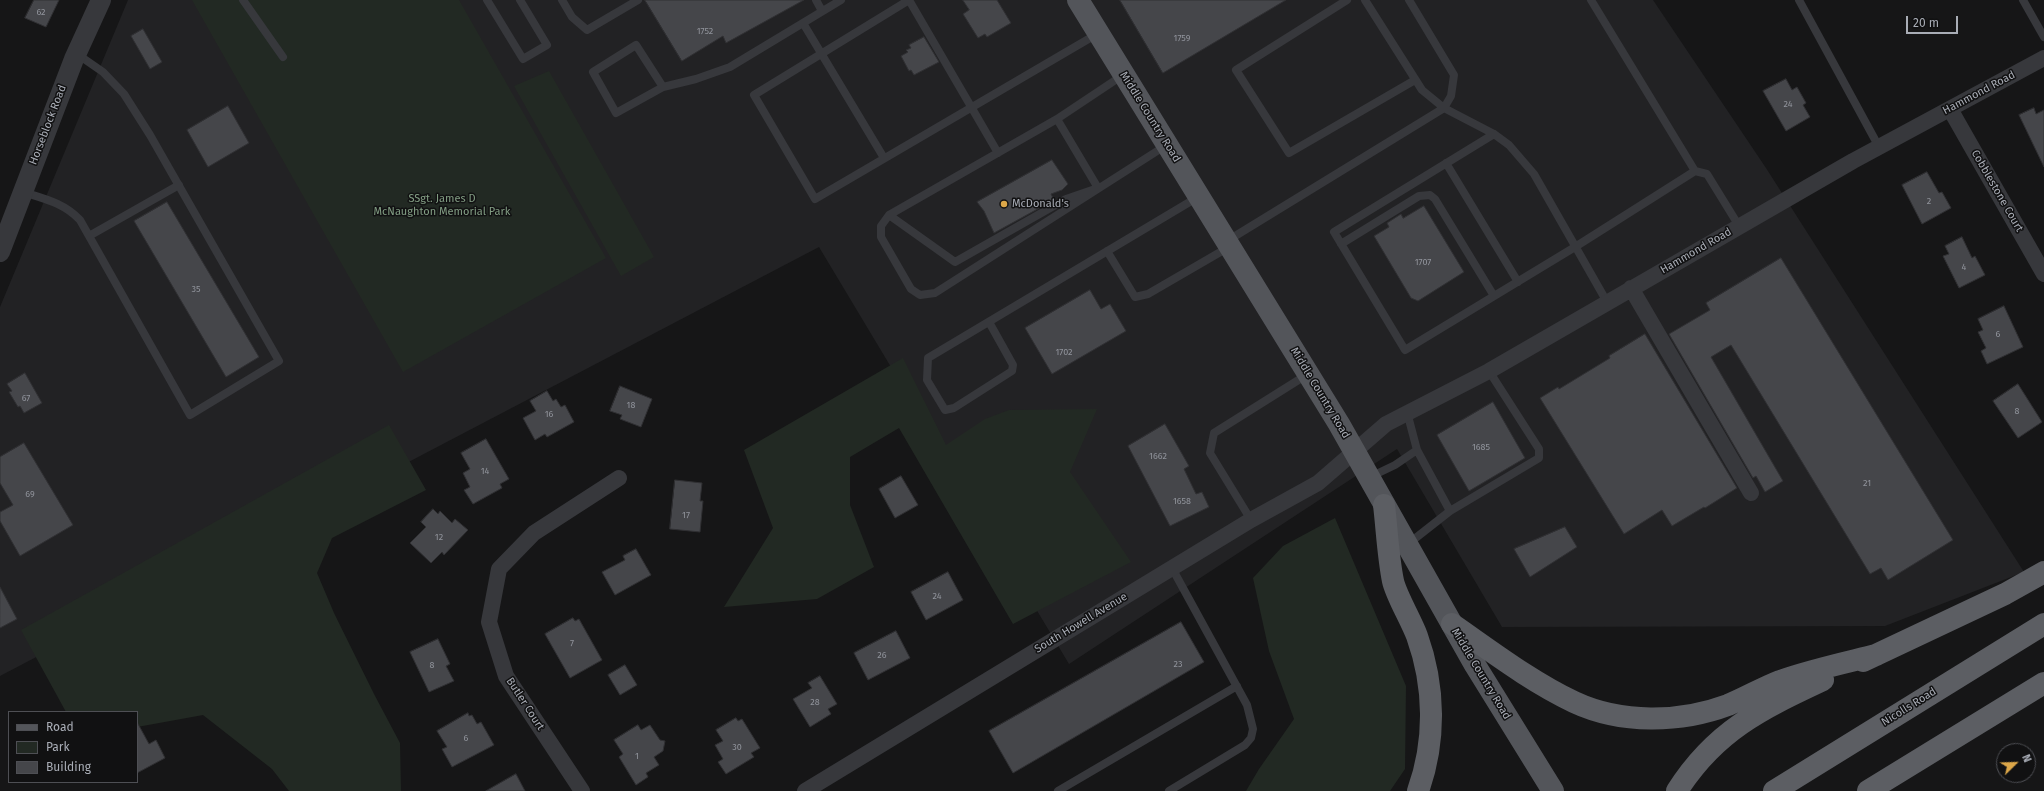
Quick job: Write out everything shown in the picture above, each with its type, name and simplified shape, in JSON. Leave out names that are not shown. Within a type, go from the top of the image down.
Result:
[{"type":"highway","points":[[1384,505],[1393,582],[1407,613],[1424,658],[1431,702],[1428,751],[1418,791]]},
{"type":"highway","points":[[1677,791],[1697,762],[1732,730],[1767,706],[2005,594],[2044,572]]},
{"type":"highway","points":[[1452,624],[1530,677],[1575,702],[1595,709],[1638,718],[1662,718],[1703,713],[1744,698],[1780,681],[1876,655]]},
{"type":"highway","name":"Nicolls Road","points":[[1774,791],[2044,624]]},
{"type":"highway","points":[[1868,791],[2044,682]]},
{"type":"main road","name":"Middle Country Road","points":[[1078,0],[1309,374],[1498,703],[1553,791]]},
{"type":"street","name":"Horseblock Road","points":[[0,252],[22,192],[77,54],[101,0]]},
{"type":"street","name":"Hammond Road","points":[[1355,453],[1386,424],[1489,371],[1631,288],[1879,147],[2044,58]]},
{"type":"street","name":"Cobblestone Court","points":[[1950,108],[2044,274]]},
{"type":"street","points":[[1631,288],[1751,493]]},
{"type":"street","name":"South Howell Avenue","points":[[804,791],[1251,520],[1318,484],[1355,453]]},
{"type":"street","name":"Butler Court","points":[[582,791],[506,676],[490,622],[498,569],[534,533],[619,478]]},
{"type":"lane","points":[[243,0],[283,57]]},
{"type":"lane","points":[[487,0],[523,59],[547,44],[520,0]]},
{"type":"lane","points":[[562,0],[572,17],[587,30],[638,0]]},
{"type":"lane","points":[[816,0],[822,11]]},
{"type":"lane","points":[[663,87],[636,45],[592,72],[616,113],[663,87],[696,79],[730,67],[841,0]]},
{"type":"lane","points":[[998,153],[971,108],[909,0],[754,95],[815,199],[884,158],[971,108],[1098,33]]},
{"type":"lane","points":[[1347,0],[1236,70],[1289,153],[1415,80]]},
{"type":"lane","points":[[1365,0],[1422,90],[1444,108],[1494,134],[1509,145],[1534,174],[1607,302]]},
{"type":"lane","points":[[1107,251],[1135,297],[1148,294],[1444,108],[1451,96],[1454,75],[1409,0]]},
{"type":"lane","points":[[1591,0],[1695,172]]},
{"type":"lane","points":[[1799,0],[1879,147]]},
{"type":"lane","points":[[2023,0],[2044,37]]},
{"type":"lane","points":[[803,23],[822,52],[884,158]]},
{"type":"lane","points":[[22,192],[61,204],[71,210],[80,220],[190,415],[279,361],[179,185],[124,94],[103,72],[77,54]]},
{"type":"lane","points":[[1123,74],[1057,119],[889,215],[881,226],[881,238],[911,288],[920,295],[935,292],[1167,145]]},
{"type":"lane","points":[[1057,119],[1098,188]]},
{"type":"lane","points":[[1494,134],[1334,232],[1405,350],[1695,172],[1707,174],[1739,226]]},
{"type":"lane","points":[[1446,163],[1518,282]]},
{"type":"lane","points":[[89,236],[179,185]]},
{"type":"lane","points":[[889,215],[955,262],[1066,199],[1098,188]]},
{"type":"lane","points":[[1341,244],[1419,196],[1430,195],[1435,199],[1494,296]]},
{"type":"lane","points":[[989,322],[1013,365],[1012,371],[954,408],[945,410],[927,380],[928,358],[1199,196]]},
{"type":"lane","points":[[1406,545],[1450,512],[1539,458],[1539,449],[1489,371]]},
{"type":"lane","points":[[1251,520],[1210,453],[1214,433],[1309,374]]},
{"type":"lane","points":[[1407,412],[1417,450],[1450,512]]},
{"type":"lane","points":[[1369,478],[1395,465],[1417,450]]},
{"type":"lane","points":[[1169,791],[1245,746],[1251,738],[1253,729],[1251,718],[1237,686],[1172,568]]},
{"type":"lane","points":[[1058,791],[1237,686]]},
{"type":"shaded area","points":[[128,0],[1653,0],[1766,168],[2024,572],[1885,626],[1502,627],[1397,449],[1069,664],[819,247],[0,676],[0,307]]},
{"type":"green space","name":"SSgt. James D McNaughton Memorial Park","points":[[192,0],[459,0],[606,258],[403,372]]},
{"type":"green space","points":[[549,71],[654,257],[621,276],[514,86]]},
{"type":"green space","points":[[903,358],[946,445],[985,419],[1009,410],[1097,409],[1070,472],[1131,562],[1013,624],[899,428],[850,457],[850,505],[874,567],[817,599],[724,607],[773,528],[744,450]]},
{"type":"green space","points":[[389,425],[426,490],[332,538],[317,573],[334,613],[400,743],[401,791],[289,791],[272,769],[203,715],[138,727],[138,711],[65,711],[21,630]]},
{"type":"green space","points":[[1335,518],[1406,686],[1405,769],[1390,791],[1246,791],[1259,769],[1294,719],[1269,651],[1253,578],[1283,546]]},
{"type":"building","points":[[34,0],[59,0],[46,27],[25,18]]},
{"type":"building","points":[[645,0],[804,0],[726,43],[723,36],[682,61]]},
{"type":"building","points":[[963,0],[997,0],[1011,23],[987,37],[985,34],[978,38],[963,14],[969,10]]},
{"type":"building","points":[[1120,0],[1286,0],[1163,73]]},
{"type":"building","points":[[143,29],[162,62],[150,69],[131,36]]},
{"type":"building","points":[[924,37],[939,62],[914,75],[911,70],[909,71],[901,56],[908,52],[906,50],[911,48],[909,45]]},
{"type":"building","points":[[1786,79],[1792,90],[1797,87],[1806,103],[1803,105],[1810,117],[1786,131],[1763,91]]},
{"type":"building","points":[[228,106],[249,143],[208,167],[187,130]]},
{"type":"building","points":[[2034,108],[2036,114],[2044,110],[2044,167],[2019,115]]},
{"type":"building","points":[[1052,160],[1068,184],[1062,190],[1051,194],[1054,200],[994,233],[984,211],[977,202]]},
{"type":"building","points":[[1927,172],[1939,193],[1942,192],[1951,208],[1922,224],[1902,185]]},
{"type":"building","points":[[167,202],[259,357],[226,377],[134,221]]},
{"type":"building","points":[[1424,206],[1464,272],[1418,301],[1411,298],[1374,236],[1389,227],[1387,223],[1401,214],[1403,218]]},
{"type":"building","points":[[1962,237],[1972,258],[1975,256],[1985,275],[1959,288],[1943,256],[1949,254],[1945,246]]},
{"type":"building","points":[[1781,258],[1953,540],[1888,580],[1881,568],[1870,574],[1731,345],[1711,357],[1783,481],[1765,492],[1756,476],[1753,478],[1669,334],[1710,310],[1706,303]]},
{"type":"building","points":[[1090,290],[1101,309],[1110,304],[1126,331],[1052,374],[1025,328]]},
{"type":"building","points":[[2004,306],[2023,347],[1987,364],[1981,351],[1986,348],[1978,332],[1983,330],[1978,319]]},
{"type":"building","points":[[1645,334],[1737,488],[1672,526],[1662,510],[1624,534],[1540,398],[1558,387],[1559,389],[1610,358],[1609,356]]},
{"type":"building","points":[[25,373],[42,403],[24,413],[20,406],[18,407],[9,392],[12,391],[7,384]]},
{"type":"building","points":[[2018,384],[2042,422],[2018,438],[1993,401]]},
{"type":"building","points":[[620,386],[652,399],[641,427],[620,419],[622,415],[610,411]]},
{"type":"building","points":[[547,391],[553,401],[556,399],[561,407],[565,405],[574,422],[547,437],[545,434],[535,440],[523,418],[536,411],[530,401]]},
{"type":"building","points":[[1493,402],[1525,458],[1469,491],[1437,435]]},
{"type":"building","points":[[1165,424],[1189,466],[1184,469],[1196,494],[1202,492],[1209,507],[1170,526],[1128,446]]},
{"type":"building","points":[[486,439],[509,479],[500,484],[502,488],[473,504],[464,490],[470,487],[463,473],[470,469],[461,453]]},
{"type":"building","points":[[24,443],[73,525],[20,556],[0,521],[0,512],[13,505],[0,483],[0,457]]},
{"type":"building","points":[[901,476],[918,505],[895,518],[879,489]]},
{"type":"building","points":[[675,480],[702,483],[700,501],[703,501],[700,532],[670,529]]},
{"type":"building","points":[[433,509],[438,514],[440,511],[452,523],[455,519],[468,530],[444,555],[442,552],[431,563],[410,543],[426,527],[421,522]]},
{"type":"building","points":[[1565,527],[1577,547],[1530,577],[1514,549]]},
{"type":"building","points":[[636,549],[651,575],[615,595],[602,572],[625,560],[623,556]]},
{"type":"building","points":[[948,572],[963,600],[926,620],[911,592]]},
{"type":"building","points":[[0,587],[17,619],[0,628]]},
{"type":"building","points":[[573,618],[575,621],[579,619],[602,660],[570,678],[545,634]]},
{"type":"building","points":[[1181,622],[1204,662],[1013,773],[989,731]]},
{"type":"building","points":[[896,631],[910,658],[868,680],[854,653]]},
{"type":"building","points":[[438,639],[450,664],[446,666],[454,681],[429,692],[410,652]]},
{"type":"building","points":[[625,665],[637,685],[620,695],[608,675]]},
{"type":"building","points":[[820,676],[837,704],[828,709],[831,714],[810,727],[793,699],[812,688],[808,683]]},
{"type":"building","points":[[468,713],[469,716],[472,715],[477,724],[481,722],[494,745],[452,767],[442,749],[447,747],[437,731]]},
{"type":"building","points":[[736,718],[738,721],[742,719],[760,748],[751,753],[754,757],[726,774],[718,762],[723,759],[715,745],[723,741],[716,730]]},
{"type":"building","points":[[138,724],[149,744],[156,740],[165,758],[138,772]]},
{"type":"building","points":[[638,725],[641,730],[650,725],[660,740],[665,741],[663,751],[654,757],[659,765],[646,773],[648,777],[636,785],[619,757],[623,754],[614,740]]},
{"type":"building","points":[[516,774],[525,791],[486,791]]},
{"type":"place","name":"McDonald's","points":[[1004,204]]}]
